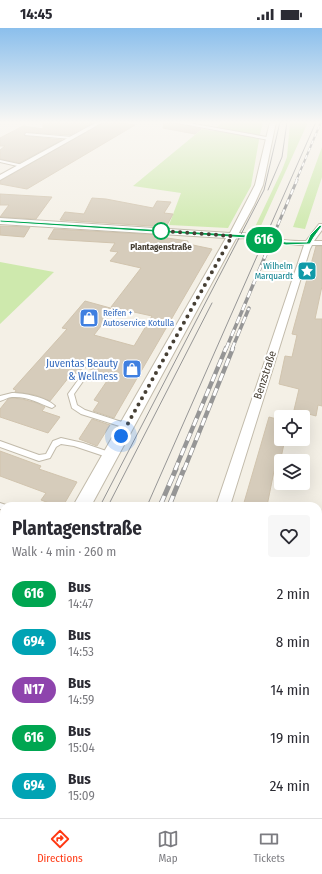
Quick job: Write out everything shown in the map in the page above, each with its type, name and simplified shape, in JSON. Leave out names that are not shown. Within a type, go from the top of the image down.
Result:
[{"type":"street","points":[[0,178],[35,159]]},
{"type":"street","points":[[84,502],[250,205],[259,185],[265,159]]},
{"type":"street","points":[[0,222],[247,236],[286,243],[322,243]]},
{"type":"street","points":[[308,243],[312,236],[322,226]]},
{"type":"street","name":"Benzstraße","points":[[224,502],[308,243]]},
{"type":"lane","points":[[0,161],[22,166]]},
{"type":"lane","points":[[83,377],[71,394],[74,406],[83,412],[126,426]]},
{"type":"lane","points":[[0,399],[9,394],[18,395],[44,402],[52,406]]},
{"type":"lane","points":[[0,444],[40,458],[48,456],[57,442],[60,441],[68,441],[110,455]]},
{"type":"green space","points":[[166,159],[256,159],[251,186],[228,228],[169,225],[181,193],[133,186]]},
{"type":"green space","points":[[286,159],[291,159],[259,230],[254,229]]},
{"type":"green space","points":[[318,159],[322,159],[322,177],[305,229],[293,227]]},
{"type":"green space","points":[[0,262],[54,272],[0,324]]},
{"type":"building","points":[[0,159],[27,159],[19,163]]},
{"type":"building","points":[[39,159],[78,159],[27,189],[0,184],[0,181]]},
{"type":"building","points":[[0,194],[52,197],[36,219],[0,217],[9,205],[0,205]]},
{"type":"building","points":[[92,198],[106,199],[153,208],[157,201],[171,202],[164,213],[173,214],[166,227],[60,220],[65,212],[84,214]]},
{"type":"building","points":[[0,226],[30,227],[24,237],[0,235]]},
{"type":"building","points":[[54,229],[161,235],[160,237],[188,241],[188,244],[212,249],[114,418],[93,411],[99,402],[94,400],[111,375],[83,367],[78,374],[73,372],[50,401],[35,395],[15,392],[16,390],[13,389],[67,329],[62,328],[85,301],[114,309],[94,335],[134,346],[152,316],[111,307],[141,268],[110,261],[118,252],[110,251],[115,243],[48,239]]},
{"type":"building","points":[[316,246],[322,246],[322,286],[315,319],[322,319],[322,406],[318,405],[316,416],[310,414],[310,410],[294,410],[299,389],[279,384],[285,356],[292,357],[297,335],[292,334]]},
{"type":"building","points":[[12,398],[37,403],[45,407],[42,411],[60,417],[48,433],[0,417],[0,409],[8,399]]},
{"type":"building","points":[[269,417],[274,418],[274,446],[284,446],[282,454],[274,454],[274,471],[268,502],[244,502]]},
{"type":"building","points":[[92,419],[110,425],[97,446],[79,439]]},
{"type":"building","points":[[0,451],[41,466],[39,469],[77,482],[65,502],[46,502],[41,500],[46,493],[0,476]]},
{"type":"tram line","points":[[102,502],[264,190],[271,159]]},
{"type":"tram line","points":[[268,190],[281,159]]},
{"type":"tram line","points":[[149,502],[300,159]]},
{"type":"tram line","points":[[110,502],[212,303]]},
{"type":"railway","points":[[296,181],[305,159]]},
{"type":"railway","points":[[265,255],[297,180]]},
{"type":"railway","points":[[226,349],[266,254]]},
{"type":"railway","points":[[232,349],[249,308]]},
{"type":"railway","points":[[175,470],[226,348]]},
{"type":"railway","points":[[184,470],[233,348]]},
{"type":"railway","points":[[162,502],[176,469]]},
{"type":"railway","points":[[171,502],[184,469]]},
{"type":"bus line","name":"616","points":[[0,221],[247,236],[286,243],[308,243],[312,236],[322,226]]},
{"type":"place","name":"Plantagenstraße","points":[[161,231]]},
{"type":"place","name":"Wilhelm Marquardt","points":[[307,271]]},
{"type":"place","name":"Reifen + Autoservice Kotulla","points":[[89,318]]},
{"type":"place","name":"Juventas Beauty & Wellness","points":[[132,369]]},
{"type":"route","points":[[121,436],[232,236],[161,231]]}]
